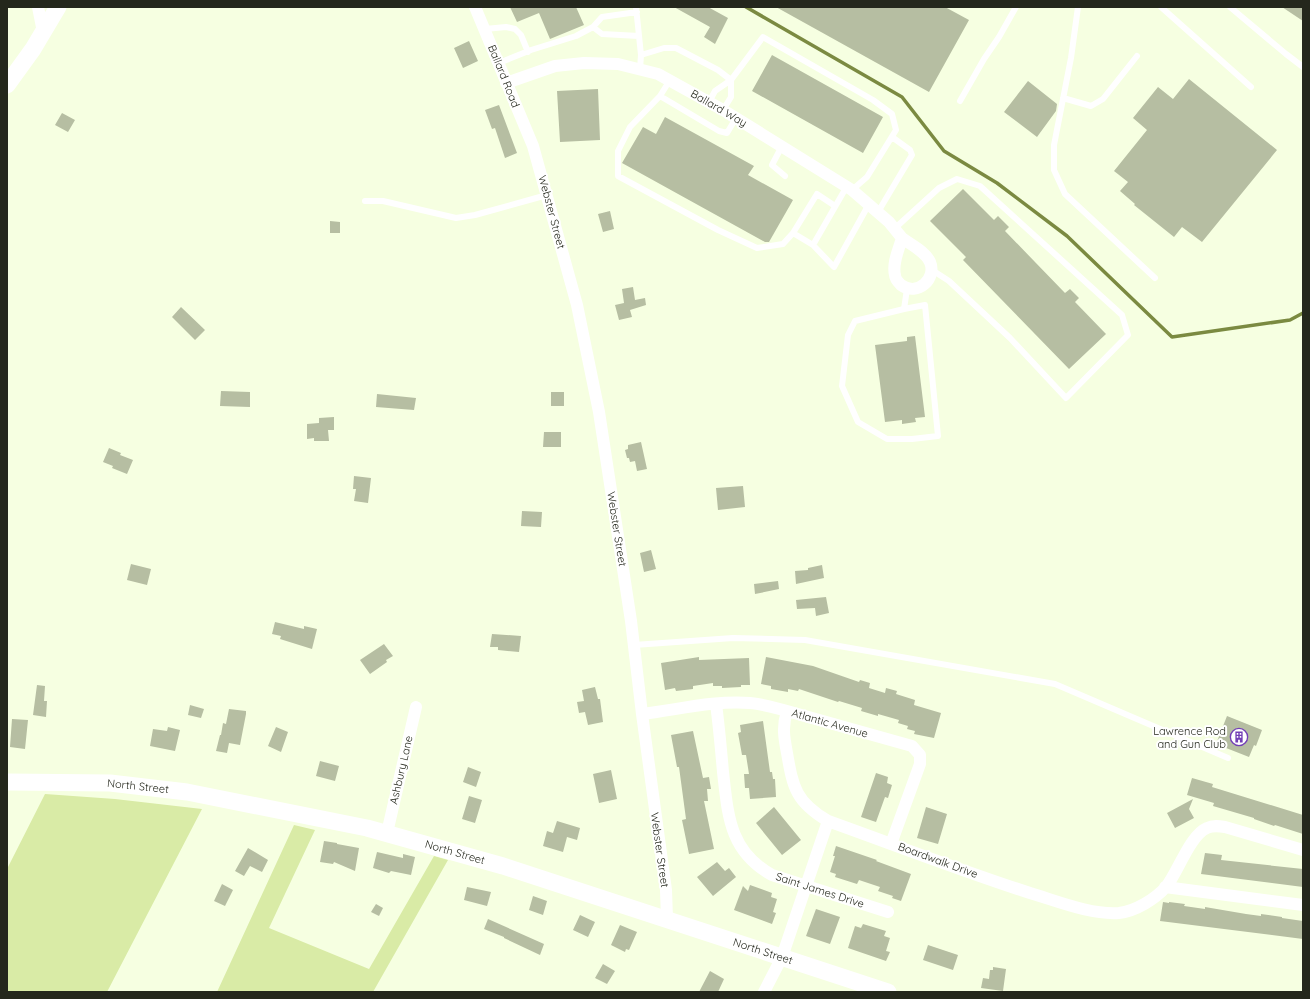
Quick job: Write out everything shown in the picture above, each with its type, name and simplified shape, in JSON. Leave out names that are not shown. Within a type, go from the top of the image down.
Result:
[{"type":"main road","points":[[7,85],[33,49],[58,7]]},
{"type":"main road","name":"North Street","points":[[7,782],[110,783],[187,792],[346,824],[503,866],[888,992]]},
{"type":"street","points":[[38,7],[42,32]]},
{"type":"street","name":"Ballard Road","points":[[476,7],[533,146]]},
{"type":"street","name":"Ballard Way","points":[[506,83],[555,66],[584,63],[618,64],[658,74],[723,110],[849,188],[889,222],[898,234],[923,253],[930,262],[932,270]]},
{"type":"street","name":"Webster Street","points":[[533,146],[576,305],[599,412],[634,645],[666,890],[667,919]]},
{"type":"street","points":[[898,234],[894,266],[895,275],[898,282],[907,289],[923,286],[929,278],[932,270]]},
{"type":"street","name":"Atlantic Avenue","points":[[642,714],[716,704],[750,703],[787,711],[908,745],[920,755],[920,764],[891,844]]},
{"type":"street","name":"Saint James Drive","points":[[716,704],[728,814],[733,832],[748,856],[763,870],[772,875],[888,912]]},
{"type":"street","name":"Ashbury Lane","points":[[387,834],[416,707]]},
{"type":"street","name":"Boardwalk Drive","points":[[787,711],[783,730],[792,780],[797,793],[813,812],[828,821],[891,844],[1003,884],[1066,904],[1099,912],[1120,913],[1135,908],[1149,900],[1165,887],[1196,838],[1209,827],[1225,827],[1303,850]]},
{"type":"street","points":[[764,992],[782,957],[828,821]]},
{"type":"street","points":[[1165,887],[1303,904]]},
{"type":"lane","points":[[960,101],[1016,7]]},
{"type":"lane","points":[[1078,7],[1071,58],[1054,145],[1054,170],[1065,194],[1155,278]]},
{"type":"lane","points":[[1161,7],[1251,87]]},
{"type":"lane","points":[[1230,7],[1286,54],[1303,66]]},
{"type":"lane","points":[[499,63],[576,36],[593,27],[602,17],[636,10],[641,55],[640,69]]},
{"type":"lane","points":[[485,29],[506,27],[515,29],[521,35],[528,52]]},
{"type":"lane","points":[[593,27],[602,34],[639,36]]},
{"type":"lane","points":[[709,102],[715,91],[731,80],[763,37],[873,100],[892,114],[896,130],[892,137],[867,177],[849,188],[835,206],[813,245]]},
{"type":"lane","points":[[641,55],[664,48],[676,48],[718,70],[731,80]]},
{"type":"lane","points":[[1063,98],[1091,106],[1103,99],[1137,56]]},
{"type":"lane","points":[[670,80],[660,96],[630,127],[618,151],[618,176],[718,230],[757,248],[783,244],[793,233],[817,194],[835,206]]},
{"type":"lane","points":[[723,110],[731,97],[731,80]]},
{"type":"lane","points":[[660,96],[719,131],[727,133],[736,118]]},
{"type":"lane","points":[[793,233],[813,245],[834,267],[873,208],[912,155],[910,150],[892,137]]},
{"type":"lane","points":[[782,146],[772,165],[784,176]]},
{"type":"lane","points":[[898,234],[939,188],[957,179],[980,186],[1122,315],[1128,335],[1066,398],[1004,333],[949,280],[932,270]]},
{"type":"lane","points":[[365,201],[383,201],[456,218],[475,215],[547,195]]},
{"type":"lane","points":[[904,309],[907,289]]},
{"type":"lane","points":[[925,305],[938,436],[912,440],[887,439],[858,422],[842,386],[848,335],[855,321],[904,309],[925,305]]},
{"type":"lane","points":[[634,645],[734,638],[805,640],[1055,684],[1228,758]]},
{"type":"green space","points":[[45,794],[115,799],[202,809],[107,992],[7,992],[7,869]]},
{"type":"green space","points":[[294,825],[315,830],[269,928],[369,969],[434,856],[448,860],[373,992],[217,992]]},
{"type":"building","points":[[510,7],[576,7],[584,25],[550,39],[539,13],[517,22]]},
{"type":"building","points":[[674,7],[708,7],[728,18],[715,44],[704,37],[710,27]]},
{"type":"building","points":[[776,7],[945,7],[969,20],[929,92]]},
{"type":"building","points":[[1282,7],[1303,7],[1303,21]]},
{"type":"building","points":[[469,41],[478,61],[463,68],[454,48]]},
{"type":"building","points":[[772,55],[883,117],[863,153],[752,91]]},
{"type":"building","points":[[1189,79],[1277,150],[1202,242],[1182,227],[1174,237],[1134,205],[1135,204],[1120,191],[1128,182],[1114,171],[1147,130],[1133,118],[1158,87],[1173,99]]},
{"type":"building","points":[[1028,81],[1057,104],[1056,111],[1037,137],[1004,112]]},
{"type":"building","points":[[598,89],[600,140],[560,142],[557,91]]},
{"type":"building","points":[[499,105],[517,153],[505,158],[495,128],[492,129],[485,110]]},
{"type":"building","points":[[62,113],[75,120],[68,132],[55,125]]},
{"type":"building","points":[[665,117],[754,166],[748,175],[793,200],[769,242],[765,242],[622,163],[643,127],[656,134]]},
{"type":"building","points":[[963,189],[994,220],[998,216],[1009,227],[1005,231],[1065,293],[1070,289],[1079,298],[1075,302],[1106,334],[1069,369],[963,260],[966,257],[930,221]]},
{"type":"building","points":[[610,211],[614,229],[603,232],[598,214]]},
{"type":"building","points":[[330,221],[340,222],[340,233],[330,233]]},
{"type":"building","points":[[633,287],[635,300],[645,298],[646,305],[630,310],[632,317],[619,320],[615,305],[624,303],[622,289]]},
{"type":"building","points":[[181,307],[205,330],[195,340],[172,317]]},
{"type":"building","points":[[915,336],[925,417],[915,418],[916,422],[902,424],[902,420],[885,422],[875,345],[907,341],[907,337]]},
{"type":"building","points":[[221,391],[250,392],[250,407],[220,406]]},
{"type":"building","points":[[551,392],[564,392],[564,406],[551,406]]},
{"type":"building","points":[[377,394],[416,398],[414,410],[376,407]]},
{"type":"building","points":[[334,417],[334,430],[328,430],[329,441],[314,441],[314,438],[307,439],[307,424],[319,423],[319,418]]},
{"type":"building","points":[[544,432],[561,432],[561,447],[543,447]]},
{"type":"building","points":[[641,442],[647,469],[637,471],[635,461],[630,462],[629,458],[627,458],[625,450],[628,449],[628,445]]},
{"type":"building","points":[[109,448],[121,453],[120,455],[133,460],[127,474],[112,468],[113,466],[103,462]]},
{"type":"building","points":[[354,476],[371,478],[368,503],[354,501],[356,489],[353,489]]},
{"type":"building","points":[[743,486],[745,507],[718,510],[716,488]]},
{"type":"building","points":[[522,511],[542,512],[541,527],[521,526]]},
{"type":"building","points":[[651,550],[656,569],[644,572],[640,553]]},
{"type":"building","points":[[131,564],[151,569],[147,585],[127,580]]},
{"type":"building","points":[[822,565],[824,578],[796,584],[795,571],[808,570],[808,568]]},
{"type":"building","points":[[778,581],[779,589],[755,594],[754,584]]},
{"type":"building","points":[[826,597],[829,613],[816,616],[815,608],[797,609],[796,600]]},
{"type":"building","points":[[275,622],[304,629],[304,626],[317,629],[312,649],[280,639],[281,636],[272,634]]},
{"type":"building","points":[[492,634],[521,636],[519,652],[498,650],[498,647],[490,647]]},
{"type":"building","points":[[384,644],[393,656],[370,674],[360,660]]},
{"type":"building","points":[[699,657],[699,660],[749,658],[750,685],[722,688],[722,686],[713,686],[713,683],[693,686],[693,689],[676,691],[675,688],[665,690],[661,663]]},
{"type":"building","points":[[766,657],[813,666],[859,682],[860,680],[870,683],[869,688],[885,693],[886,688],[897,691],[896,694],[915,700],[914,705],[941,713],[934,738],[914,734],[915,731],[907,729],[908,726],[898,723],[899,720],[861,711],[862,708],[839,701],[838,702],[799,689],[798,691],[788,689],[788,692],[771,689],[771,686],[761,684]]},
{"type":"building","points":[[37,685],[45,686],[44,701],[47,701],[46,717],[33,715]]},
{"type":"building","points":[[595,687],[598,699],[600,699],[603,722],[588,725],[585,712],[579,713],[577,702],[584,701],[582,690]]},
{"type":"building","points":[[190,705],[204,709],[201,718],[188,715]]},
{"type":"building","points":[[229,709],[246,711],[246,714],[240,745],[229,743],[227,753],[216,751],[223,723],[226,724]]},
{"type":"building","name":"Lawrence Rod and Gun Club","points":[[1227,716],[1262,730],[1256,746],[1254,745],[1249,757],[1216,744]]},
{"type":"building","points":[[12,719],[28,720],[25,749],[10,747]]},
{"type":"building","points":[[763,721],[770,772],[772,772],[773,779],[775,779],[776,797],[750,799],[749,788],[745,788],[744,774],[749,774],[746,755],[742,755],[738,733],[741,732],[740,725]]},
{"type":"building","points":[[168,727],[180,730],[175,751],[150,746],[153,729],[167,731]]},
{"type":"building","points":[[276,727],[288,732],[281,752],[268,746]]},
{"type":"building","points":[[693,731],[703,778],[709,777],[711,789],[707,789],[708,801],[704,801],[714,849],[689,854],[682,820],[686,819],[679,767],[677,767],[671,735]]},
{"type":"building","points":[[320,761],[339,766],[335,781],[316,776]]},
{"type":"building","points":[[468,767],[481,772],[476,787],[463,782]]},
{"type":"building","points":[[611,770],[617,799],[599,803],[593,774]]},
{"type":"building","points":[[876,773],[888,777],[887,783],[892,785],[888,798],[885,797],[876,822],[861,817]]},
{"type":"building","points":[[1192,778],[1213,784],[1212,787],[1303,815],[1303,834],[1213,806],[1214,803],[1187,795]]},
{"type":"building","points":[[469,796],[482,800],[475,823],[462,819]]},
{"type":"building","points":[[1193,799],[1189,809],[1194,818],[1175,828],[1167,813]]},
{"type":"building","points":[[774,807],[801,840],[782,855],[756,823]]},
{"type":"building","points":[[926,807],[947,814],[938,844],[917,838]]},
{"type":"building","points":[[557,821],[580,828],[577,840],[567,837],[563,852],[543,846],[547,831],[553,833]]},
{"type":"building","points":[[324,841],[359,848],[355,871],[334,862],[333,864],[320,862]]},
{"type":"building","points":[[836,846],[877,860],[876,861],[911,874],[901,901],[892,898],[893,896],[878,891],[880,887],[859,880],[857,884],[835,877],[836,874],[830,872],[835,856],[833,856]]},
{"type":"building","points":[[248,848],[268,860],[262,872],[250,866],[244,876],[235,871]]},
{"type":"building","points":[[377,852],[403,858],[403,854],[415,857],[411,875],[391,871],[389,873],[373,868]]},
{"type":"building","points":[[1205,853],[1222,855],[1221,860],[1303,869],[1303,887],[1201,874]]},
{"type":"building","points":[[717,862],[725,871],[729,868],[736,877],[713,896],[697,877]]},
{"type":"building","points":[[222,884],[233,890],[225,906],[214,901]]},
{"type":"building","points":[[750,885],[772,893],[771,897],[777,899],[773,912],[776,913],[772,924],[734,910],[743,886],[748,891]]},
{"type":"building","points":[[467,887],[491,892],[487,906],[464,900]]},
{"type":"building","points":[[533,896],[547,901],[543,915],[529,910]]},
{"type":"building","points":[[1163,902],[1261,916],[1261,914],[1303,921],[1303,939],[1160,921]]},
{"type":"building","points":[[376,904],[383,908],[379,916],[371,912]]},
{"type":"building","points":[[816,909],[840,917],[830,944],[806,936]]},
{"type":"building","points":[[580,915],[595,922],[588,937],[573,930]]},
{"type":"building","points":[[488,919],[544,944],[540,955],[484,929]]},
{"type":"building","points":[[863,924],[886,931],[884,936],[890,938],[886,951],[890,952],[886,961],[848,948],[855,926],[861,928]]},
{"type":"building","points":[[620,925],[637,932],[629,950],[626,949],[625,952],[611,945]]},
{"type":"building","points":[[928,945],[958,955],[953,970],[923,960]]},
{"type":"building","points":[[603,964],[615,971],[607,984],[595,978]]},
{"type":"building","points":[[993,967],[1006,969],[1003,991],[981,988],[983,978],[989,979],[990,970],[993,970]]},
{"type":"building","points":[[710,971],[724,979],[718,992],[699,992]]},
{"type":"waterway","points":[[746,7],[902,97],[944,151],[997,183],[1067,236],[1172,337],[1290,320],[1303,313]]},
{"type":"place","name":"Lawrence Rod and Gun Club","points":[[1239,737]]}]
